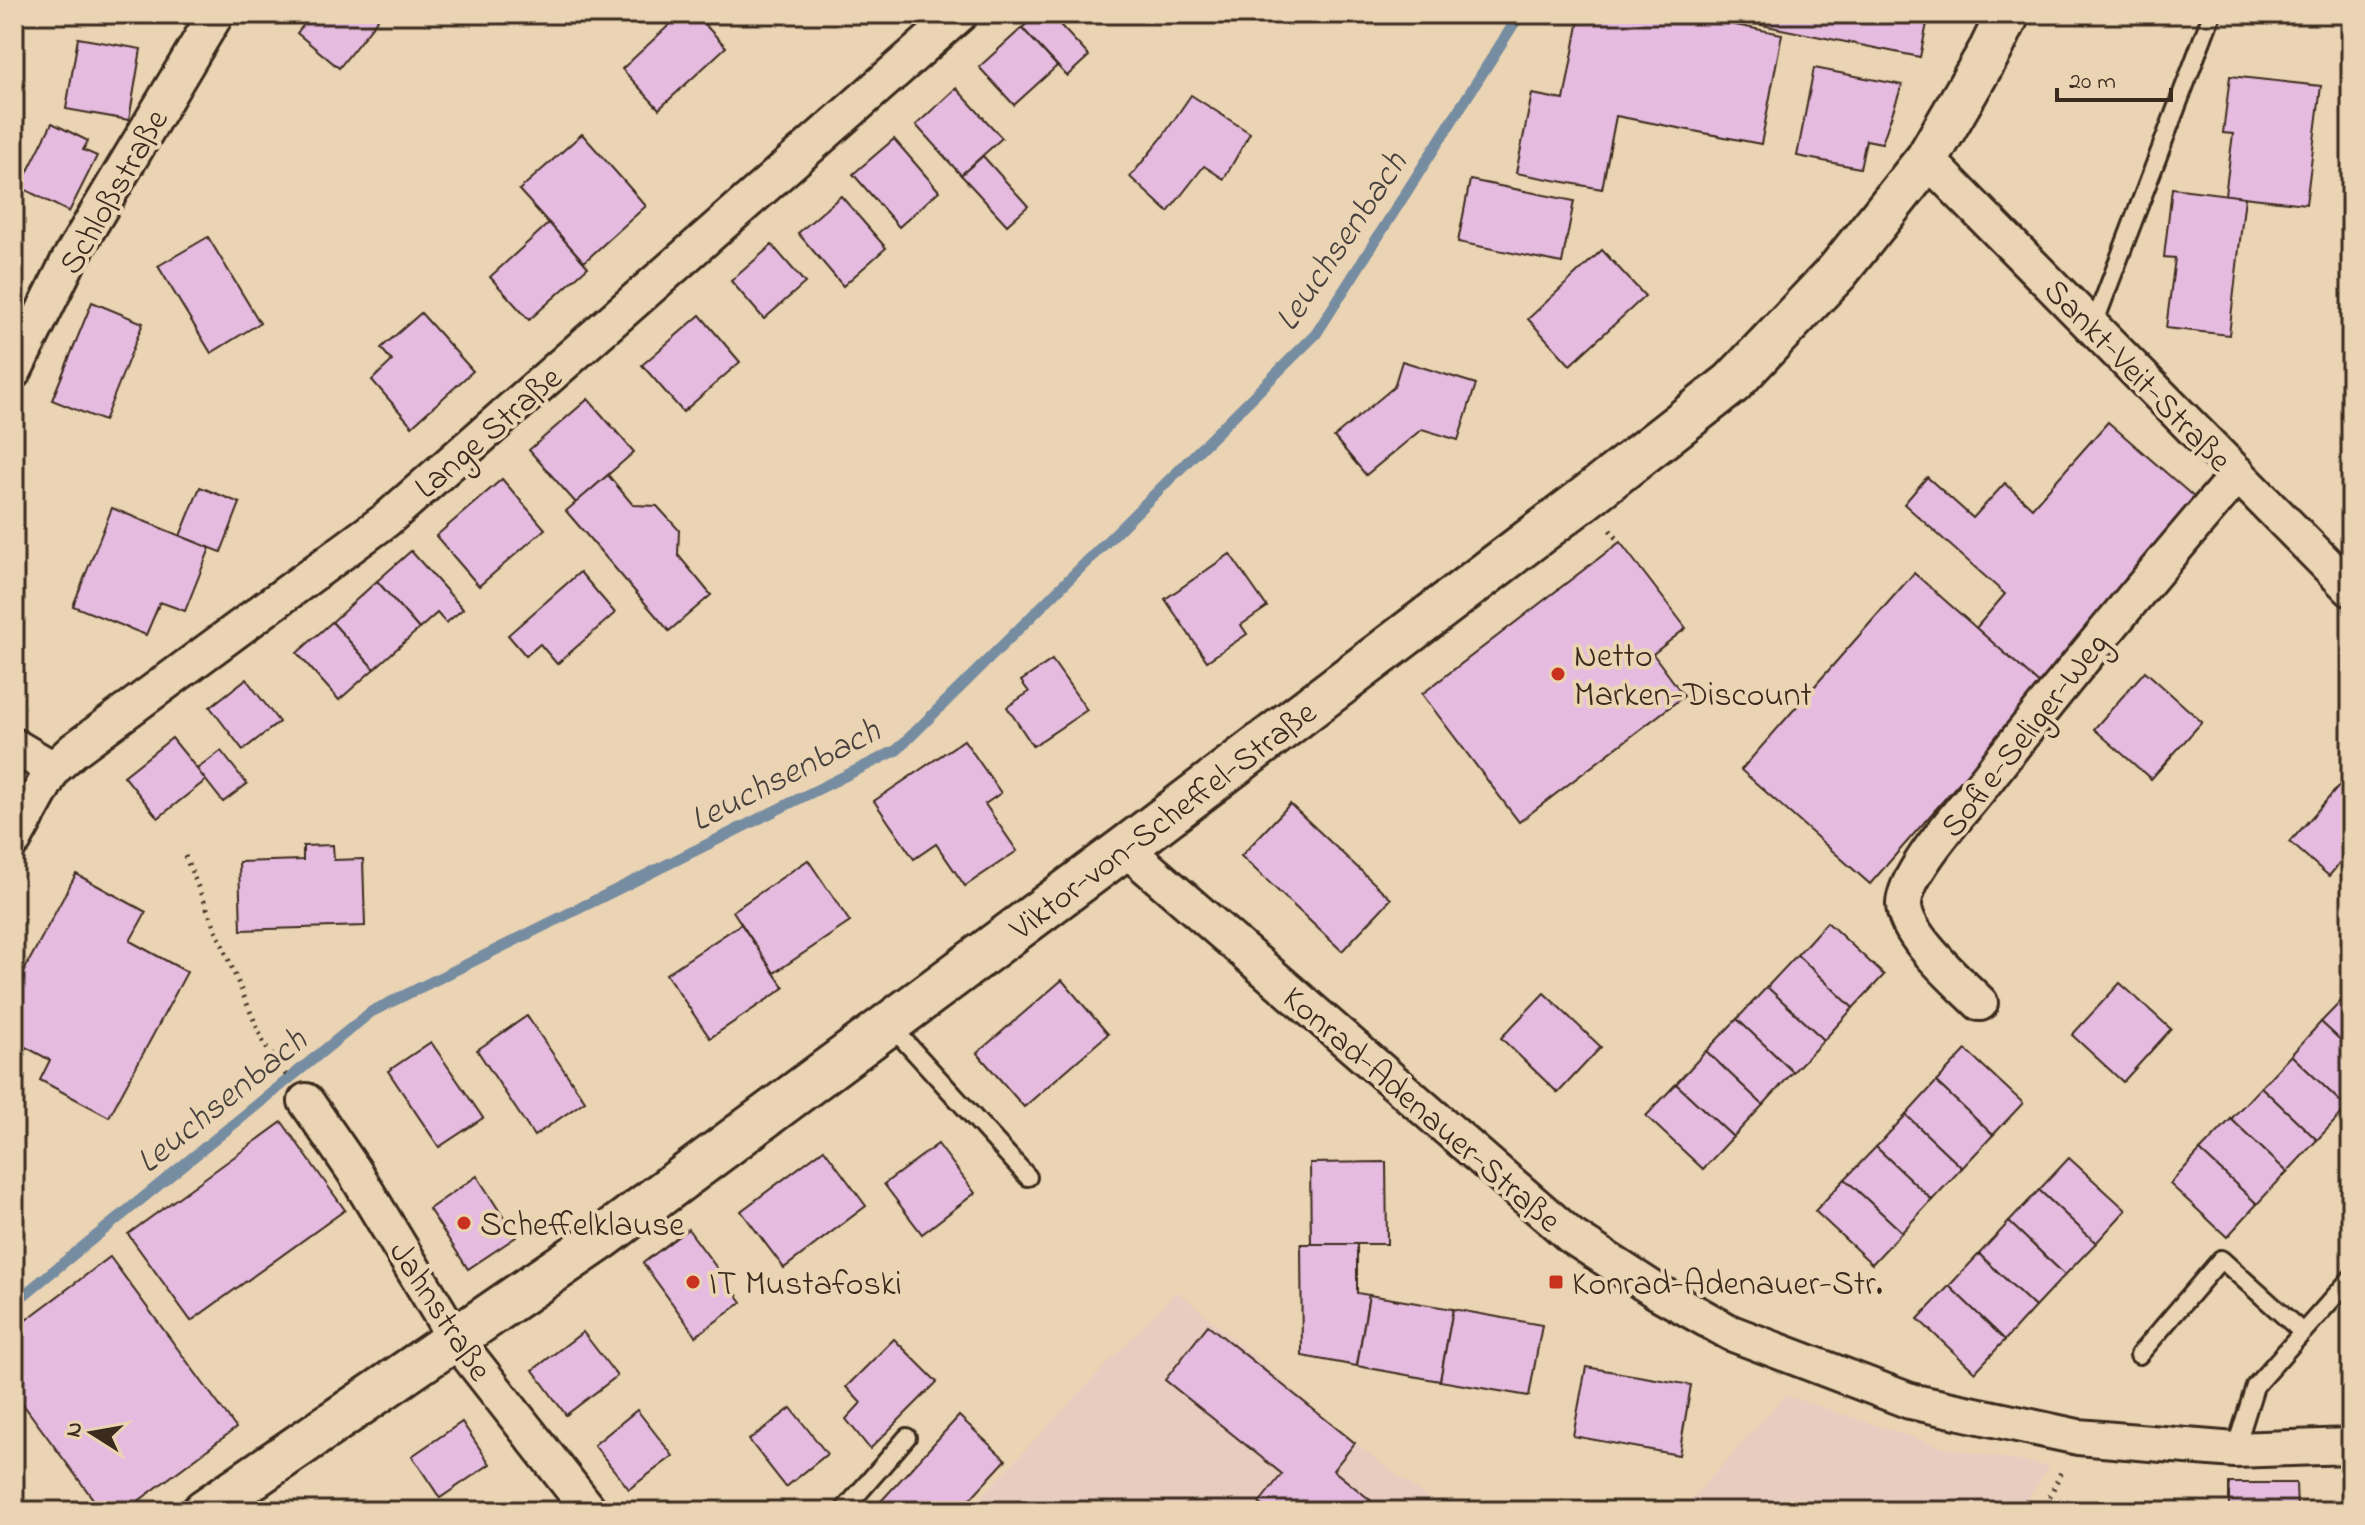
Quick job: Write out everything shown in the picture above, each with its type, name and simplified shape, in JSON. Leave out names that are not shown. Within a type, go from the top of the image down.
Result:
[{"type":"street","name":"Schloßstraße","points":[[14,371],[68,262],[216,14]]},
{"type":"street","name":"Lange Straße","points":[[14,840],[53,769],[74,750],[386,520],[960,14]]},
{"type":"street","name":"Viktor-von-Scheffel-Straße","points":[[204,1511],[615,1229],[1125,848],[1732,383],[1837,272],[1927,159],[2008,14]]},
{"type":"street","name":"Sankt-Veit-Straße","points":[[1927,159],[2351,589]]},
{"type":"street","name":"Sofie-Seliger-Weg","points":[[1980,1003],[1910,927],[1904,908],[1905,889],[1940,838],[2076,664],[2238,474]]},
{"type":"street","points":[[14,746],[53,769]]},
{"type":"street","name":"Konrad-Adenauer-Straße","points":[[1125,848],[1571,1236],[1656,1291],[1731,1333],[1910,1401],[2078,1437],[2235,1450],[2351,1446]]},
{"type":"street","name":"Jahnstraße","points":[[306,1101],[354,1171],[456,1340],[590,1511]]},
{"type":"lane","points":[[2093,327],[2212,14]]},
{"type":"lane","points":[[889,1023],[1028,1177]]},
{"type":"lane","points":[[2139,1355],[2221,1259],[2302,1332]]},
{"type":"lane","points":[[2235,1450],[2255,1386],[2351,1278]]},
{"type":"lane","points":[[843,1511],[907,1437]]},
{"type":"path","points":[[185,856],[264,1044]]},
{"type":"shaded area","points":[[1177,1291],[1355,1443],[1445,1511],[967,1511]]},
{"type":"shaded area","points":[[1785,1395],[1945,1448],[2049,1466],[2020,1511],[1681,1511]]},
{"type":"building","points":[[312,14],[382,14],[339,68],[297,33]]},
{"type":"building","points":[[681,14],[695,14],[726,47],[659,109],[622,69]]},
{"type":"building","points":[[1037,14],[1050,14],[1089,56],[1067,76],[1022,28]]},
{"type":"building","points":[[1580,14],[1679,14],[1782,34],[1761,144],[1616,116],[1602,189],[1516,173],[1532,94],[1564,100]]},
{"type":"building","points":[[1728,14],[1929,14],[1920,57],[1727,18]]},
{"type":"building","points":[[1022,28],[1057,66],[1014,105],[979,67]]},
{"type":"building","points":[[78,38],[141,49],[129,120],[66,109]]},
{"type":"building","points":[[1814,68],[1902,85],[1882,143],[1866,140],[1860,168],[1797,156]]},
{"type":"building","points":[[2230,76],[2321,86],[2306,204],[2225,195],[2233,134],[2223,133]]},
{"type":"building","points":[[956,88],[1002,138],[961,175],[916,125]]},
{"type":"building","points":[[1191,95],[1250,133],[1224,179],[1204,166],[1168,212],[1130,177]]},
{"type":"building","points":[[52,123],[88,141],[83,150],[97,156],[69,212],[20,187]]},
{"type":"building","points":[[582,134],[646,206],[584,262],[519,190]]},
{"type":"building","points":[[894,139],[939,191],[899,227],[853,174]]},
{"type":"building","points":[[983,156],[1028,206],[1007,225],[961,175]]},
{"type":"building","points":[[1470,180],[1574,201],[1562,263],[1458,242]]},
{"type":"building","points":[[2172,188],[2245,197],[2229,335],[2166,328],[2175,258],[2164,257]]},
{"type":"building","points":[[841,196],[886,248],[843,286],[798,233]]},
{"type":"building","points":[[549,223],[588,267],[529,320],[490,277]]},
{"type":"building","points":[[208,237],[260,323],[211,353],[158,266]]},
{"type":"building","points":[[772,245],[805,283],[764,319],[731,281]]},
{"type":"building","points":[[1602,250],[1645,296],[1570,365],[1528,319]]},
{"type":"building","points":[[92,302],[143,323],[104,421],[52,400]]},
{"type":"building","points":[[421,313],[473,371],[412,426],[372,380],[392,361],[381,348]]},
{"type":"building","points":[[700,315],[740,362],[683,412],[642,365]]},
{"type":"building","points":[[1402,361],[1476,384],[1458,440],[1422,429],[1366,475],[1334,437],[1394,387]]},
{"type":"building","points":[[588,399],[634,452],[576,503],[529,450]]},
{"type":"building","points":[[2108,422],[2203,505],[2043,687],[1976,628],[2005,594],[1904,504],[1927,477],[1973,518],[2005,483],[2032,508]]},
{"type":"building","points":[[608,475],[633,505],[657,506],[679,530],[678,555],[711,595],[669,631],[566,511]]},
{"type":"building","points":[[502,479],[545,529],[479,586],[436,536]]},
{"type":"building","points":[[200,487],[240,503],[221,552],[180,536]]},
{"type":"building","points":[[112,508],[210,548],[185,611],[160,602],[146,635],[73,606]]},
{"type":"building","name":"Netto Marken-Discount","points":[[1620,542],[1686,628],[1653,654],[1684,696],[1519,822],[1422,694]]},
{"type":"building","points":[[411,551],[463,609],[446,623],[437,613],[419,629],[377,581]]},
{"type":"building","points":[[1230,554],[1267,607],[1241,625],[1247,634],[1207,661],[1165,599]]},
{"type":"building","points":[[580,572],[615,613],[557,664],[540,644],[526,656],[508,635]]},
{"type":"building","points":[[1914,573],[2043,687],[1870,884],[1741,770]]},
{"type":"building","points":[[377,581],[419,629],[374,669],[332,622]]},
{"type":"building","points":[[332,622],[374,669],[339,700],[297,653]]},
{"type":"building","points":[[1052,660],[1087,710],[1033,746],[1007,707],[1029,692],[1021,681]]},
{"type":"building","points":[[2145,671],[2202,722],[2151,779],[2094,729]]},
{"type":"building","points":[[246,679],[279,722],[243,750],[210,707]]},
{"type":"building","points":[[172,738],[206,780],[158,818],[124,776]]},
{"type":"building","points":[[964,740],[1001,793],[985,804],[1017,851],[965,886],[936,844],[914,859],[874,801]]},
{"type":"building","points":[[221,751],[247,784],[223,802],[197,769]]},
{"type":"building","points":[[2340,785],[2351,795],[2351,850],[2329,876],[2290,842]]},
{"type":"building","points":[[1290,804],[1391,899],[1342,951],[1241,856]]},
{"type":"building","points":[[333,845],[334,860],[363,859],[365,926],[241,930],[239,862],[303,860],[303,846]]},
{"type":"building","points":[[808,860],[850,922],[774,973],[733,911]]},
{"type":"building","points":[[76,874],[146,912],[130,941],[187,972],[109,1117],[40,1080],[50,1060],[14,1041],[14,989]]},
{"type":"building","points":[[1827,922],[1884,975],[1853,1008],[1797,955]]},
{"type":"building","points":[[741,924],[784,988],[710,1038],[666,974]]},
{"type":"building","points":[[1797,955],[1853,1008],[1824,1040],[1767,987]]},
{"type":"building","points":[[1062,980],[1108,1034],[1024,1107],[977,1053]]},
{"type":"building","points":[[2120,983],[2171,1029],[2123,1082],[2072,1035]]},
{"type":"building","points":[[1767,987],[1824,1040],[1793,1072],[1737,1019]]},
{"type":"building","points":[[2351,991],[2351,1050],[2321,1022]]},
{"type":"building","points":[[1544,993],[1601,1047],[1558,1093],[1501,1038]]},
{"type":"building","points":[[527,1016],[585,1101],[534,1136],[477,1050]]},
{"type":"building","points":[[1737,1019],[1793,1072],[1763,1105],[1706,1051]]},
{"type":"building","points":[[2321,1022],[2351,1050],[2351,1104],[2347,1108],[2291,1055]]},
{"type":"building","points":[[431,1042],[483,1118],[439,1147],[388,1071]]},
{"type":"building","points":[[1966,1050],[2023,1103],[1993,1135],[1936,1082]]},
{"type":"building","points":[[1706,1051],[1763,1105],[1733,1137],[1676,1084]]},
{"type":"building","points":[[2291,1055],[2347,1108],[2317,1140],[2261,1087]]},
{"type":"building","points":[[1936,1082],[1993,1135],[1962,1168],[1906,1115]]},
{"type":"building","points":[[1676,1084],[1733,1137],[1703,1169],[1646,1116]]},
{"type":"building","points":[[2261,1087],[2317,1140],[2287,1172],[2231,1119]]},
{"type":"building","points":[[1906,1115],[1962,1168],[1932,1200],[1876,1147]]},
{"type":"building","points":[[2231,1119],[2287,1172],[2257,1204],[2200,1151]]},
{"type":"building","points":[[282,1122],[345,1210],[191,1321],[128,1234]]},
{"type":"building","points":[[938,1144],[975,1193],[922,1234],[884,1184]]},
{"type":"building","points":[[1876,1147],[1932,1200],[1902,1232],[1845,1179]]},
{"type":"building","points":[[824,1149],[866,1206],[784,1268],[741,1211]]},
{"type":"building","points":[[2200,1151],[2257,1204],[2227,1237],[2170,1184]]},
{"type":"building","points":[[2069,1158],[2126,1210],[2096,1243],[2039,1190]]},
{"type":"building","points":[[1386,1162],[1387,1244],[1311,1244],[1310,1163]]},
{"type":"building","points":[[477,1176],[516,1237],[468,1269],[429,1209]]},
{"type":"building","points":[[1845,1179],[1902,1232],[1872,1264],[1815,1211]]},
{"type":"building","points":[[2039,1190],[2096,1243],[2065,1275],[2009,1222]]},
{"type":"building","points":[[2009,1222],[2065,1275],[2035,1307],[1979,1254]]},
{"type":"building","name":"IT Mustafoski","points":[[688,1229],[742,1302],[696,1336],[643,1263]]},
{"type":"building","points":[[1301,1244],[1357,1244],[1357,1293],[1369,1295],[1357,1366],[1302,1356]]},
{"type":"building","points":[[1979,1254],[2035,1307],[2005,1340],[1949,1286]]},
{"type":"building","points":[[110,1257],[236,1428],[125,1511],[102,1511],[14,1392],[14,1329]]},
{"type":"building","points":[[1949,1286],[2005,1340],[1975,1372],[1918,1319]]},
{"type":"building","points":[[1369,1295],[1453,1309],[1440,1381],[1357,1366]]},
{"type":"building","points":[[1453,1309],[1542,1325],[1529,1396],[1440,1381]]},
{"type":"building","points":[[1208,1325],[1355,1443],[1333,1470],[1384,1511],[1269,1511],[1259,1503],[1282,1474],[1165,1380]]},
{"type":"building","points":[[583,1332],[617,1376],[566,1415],[533,1370]]},
{"type":"building","points":[[894,1339],[937,1382],[870,1449],[846,1419],[861,1403],[846,1387]]},
{"type":"building","points":[[1586,1367],[1691,1385],[1679,1455],[1573,1436]]},
{"type":"building","points":[[791,1408],[827,1454],[786,1487],[749,1440]]},
{"type":"building","points":[[637,1410],[673,1456],[629,1489],[594,1445]]},
{"type":"building","points":[[959,1416],[1006,1460],[959,1511],[872,1511]]},
{"type":"building","points":[[462,1422],[490,1464],[440,1498],[412,1456]]},
{"type":"building","points":[[2229,1483],[2296,1483],[2297,1510],[2229,1509]]},
{"type":"building","points":[[708,1502],[716,1511],[697,1511]]},
{"type":"waterway","name":"Leuchsenbach","points":[[14,1303],[371,1012],[897,750],[1316,334],[1520,14]]},
{"type":"place","name":"Netto Marken-Discount","points":[[1558,674]]},
{"type":"place","name":"Scheffelklause","points":[[464,1223]]},
{"type":"place","name":"IT Mustafoski","points":[[693,1282]]},
{"type":"place","name":"Konrad-Adenauer-Str.","points":[[1556,1282]]}]
